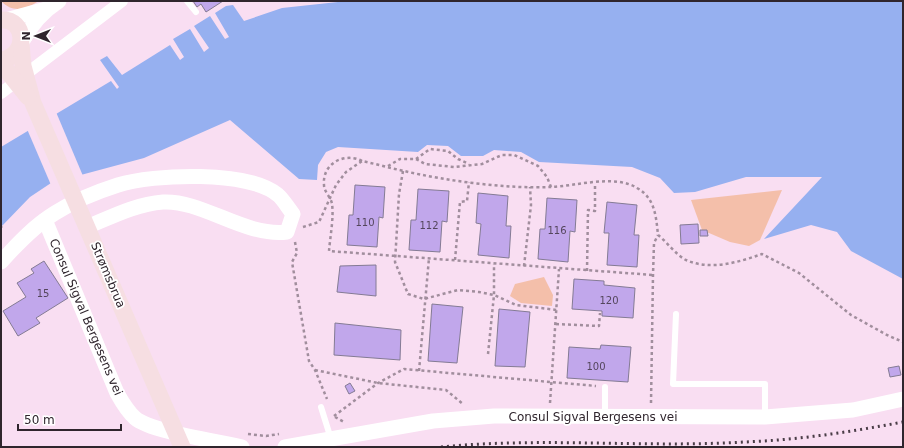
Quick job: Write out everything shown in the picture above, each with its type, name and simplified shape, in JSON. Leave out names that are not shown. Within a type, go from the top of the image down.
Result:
[{"type":"main road","points":[[3,19],[18,28],[21,43],[17,53],[9,59],[9,65]]},
{"type":"main road","name":"Strømsbrua","points":[[9,65],[33,103],[182,447]]},
{"type":"street","points":[[1,93],[122,1]]},
{"type":"street","points":[[3,19],[53,5]]},
{"type":"street","points":[[21,43],[30,27],[53,5]]},
{"type":"street","name":"Consul Sigval Bergesens vei","points":[[1,262],[32,230],[45,220],[77,201],[119,184],[162,177],[215,177],[258,184],[278,194],[293,214],[291,237]]},
{"type":"street","points":[[87,227],[148,204],[164,202],[179,204],[239,224],[274,234],[291,237]]},
{"type":"street","name":"Consul Sigval Bergesens vei","points":[[45,220],[117,393],[125,406],[136,419],[155,428],[242,447]]},
{"type":"street","name":"Consul Sigval Bergesens vei","points":[[285,447],[433,421],[494,416],[766,418],[853,410],[903,399]]},
{"type":"lane","points":[[186,1],[196,12]]},
{"type":"lane","points":[[676,314],[673,384],[764,384],[766,418]]},
{"type":"lane","points":[[605,387],[605,416]]},
{"type":"lane","points":[[321,407],[331,439]]},
{"type":"path","points":[[416,159],[430,149],[448,151],[458,159],[470,164]]},
{"type":"path","points":[[388,166],[400,159],[416,159],[425,164],[454,167],[470,164],[482,164],[502,155],[514,155],[538,166],[547,177],[550,187]]},
{"type":"path","points":[[652,406],[654,243],[658,235],[654,206],[646,194],[637,187],[627,183],[614,181],[596,184],[550,187],[530,187],[469,182],[403,171],[388,166],[350,158],[334,162],[329,166],[325,173],[325,192],[330,198],[332,205],[328,251],[653,275]]},
{"type":"path","points":[[329,403],[315,370],[309,361],[292,262],[297,253],[291,237],[319,222],[336,185],[346,172],[362,161]]},
{"type":"path","points":[[403,171],[399,194],[395,262],[408,294],[424,298],[458,290],[494,295],[516,305],[557,310]]},
{"type":"path","points":[[455,260],[460,202],[467,201],[469,182]]},
{"type":"path","points":[[587,271],[588,210],[595,211],[596,184]]},
{"type":"path","points":[[524,266],[531,205],[530,187]]},
{"type":"path","points":[[658,235],[685,260],[708,266],[742,261],[762,254],[799,273],[852,315],[887,335],[903,342]]},
{"type":"path","points":[[419,371],[424,298],[429,258]]},
{"type":"path","points":[[488,354],[494,295],[494,264]]},
{"type":"path","points":[[550,404],[559,269]]},
{"type":"path","points":[[556,324],[599,326],[600,313]]},
{"type":"path","points":[[334,416],[378,383],[404,369],[605,387]]},
{"type":"path","points":[[315,370],[378,383],[446,390],[467,407]]},
{"type":"path","points":[[331,409],[334,416],[340,421]]},
{"type":"shaded area","points":[[1,1],[39,1],[24,8],[15,9],[10,8]]},
{"type":"shaded area","points":[[782,190],[760,240],[749,246],[730,242],[702,230],[691,200]]},
{"type":"shaded area","points":[[544,277],[553,295],[552,306],[521,303],[510,296],[515,284]]},
{"type":"water","points":[[347,1],[903,1],[903,279],[851,251],[837,232],[811,225],[764,239],[822,177],[746,177],[695,192],[674,193],[660,178],[632,167],[539,162],[521,152],[494,150],[483,156],[461,156],[448,146],[427,145],[418,152],[338,147],[326,152],[318,165],[317,180],[299,179],[230,120],[144,158],[51,183],[30,197],[1,227],[1,147],[111,81],[117,89],[119,87],[100,60],[107,56],[122,75],[170,45],[180,60],[184,57],[173,39],[190,29],[204,52],[209,48],[194,26],[210,16],[225,39],[229,37],[215,13],[226,6],[233,5],[244,21],[282,8]]},
{"type":"pier","points":[[56,112],[83,176],[51,185],[27,129]]},
{"type":"building","points":[[193,1],[223,1],[206,12],[201,4],[197,7]]},
{"type":"building","points":[[355,185],[385,187],[383,218],[379,217],[377,247],[347,245],[349,215],[353,215]]},
{"type":"building","points":[[418,189],[449,191],[447,222],[442,221],[440,252],[409,250],[411,220],[416,220]]},
{"type":"building","points":[[478,193],[508,196],[506,226],[511,226],[509,258],[478,255],[481,224],[476,223]]},
{"type":"building","points":[[547,198],[577,200],[575,232],[570,231],[568,262],[538,259],[540,229],[545,229]]},
{"type":"building","points":[[607,202],[637,205],[634,235],[639,235],[637,267],[607,265],[609,233],[604,233]]},
{"type":"building","points":[[698,224],[699,243],[681,244],[680,225]]},
{"type":"building","points":[[700,230],[707,230],[708,236],[700,236]]},
{"type":"building","points":[[44,261],[68,298],[36,318],[40,323],[18,336],[3,311],[26,297],[17,283],[34,273],[31,269]]},
{"type":"building","points":[[376,265],[376,296],[337,292],[340,266]]},
{"type":"building","points":[[574,279],[604,281],[604,285],[635,288],[633,318],[602,316],[602,311],[572,309]]},
{"type":"building","points":[[432,304],[463,307],[457,363],[428,361]]},
{"type":"building","points":[[499,309],[530,312],[525,367],[495,366]]},
{"type":"building","points":[[335,323],[401,330],[400,360],[334,355]]},
{"type":"building","points":[[601,345],[631,347],[628,382],[567,378],[569,347],[600,349]]},
{"type":"building","points":[[899,366],[901,375],[890,377],[888,368]]},
{"type":"building","points":[[350,383],[355,391],[349,394],[345,386]]},
{"type":"railway","points":[[441,447],[517,443],[706,444],[764,441],[824,435],[903,422]]}]
